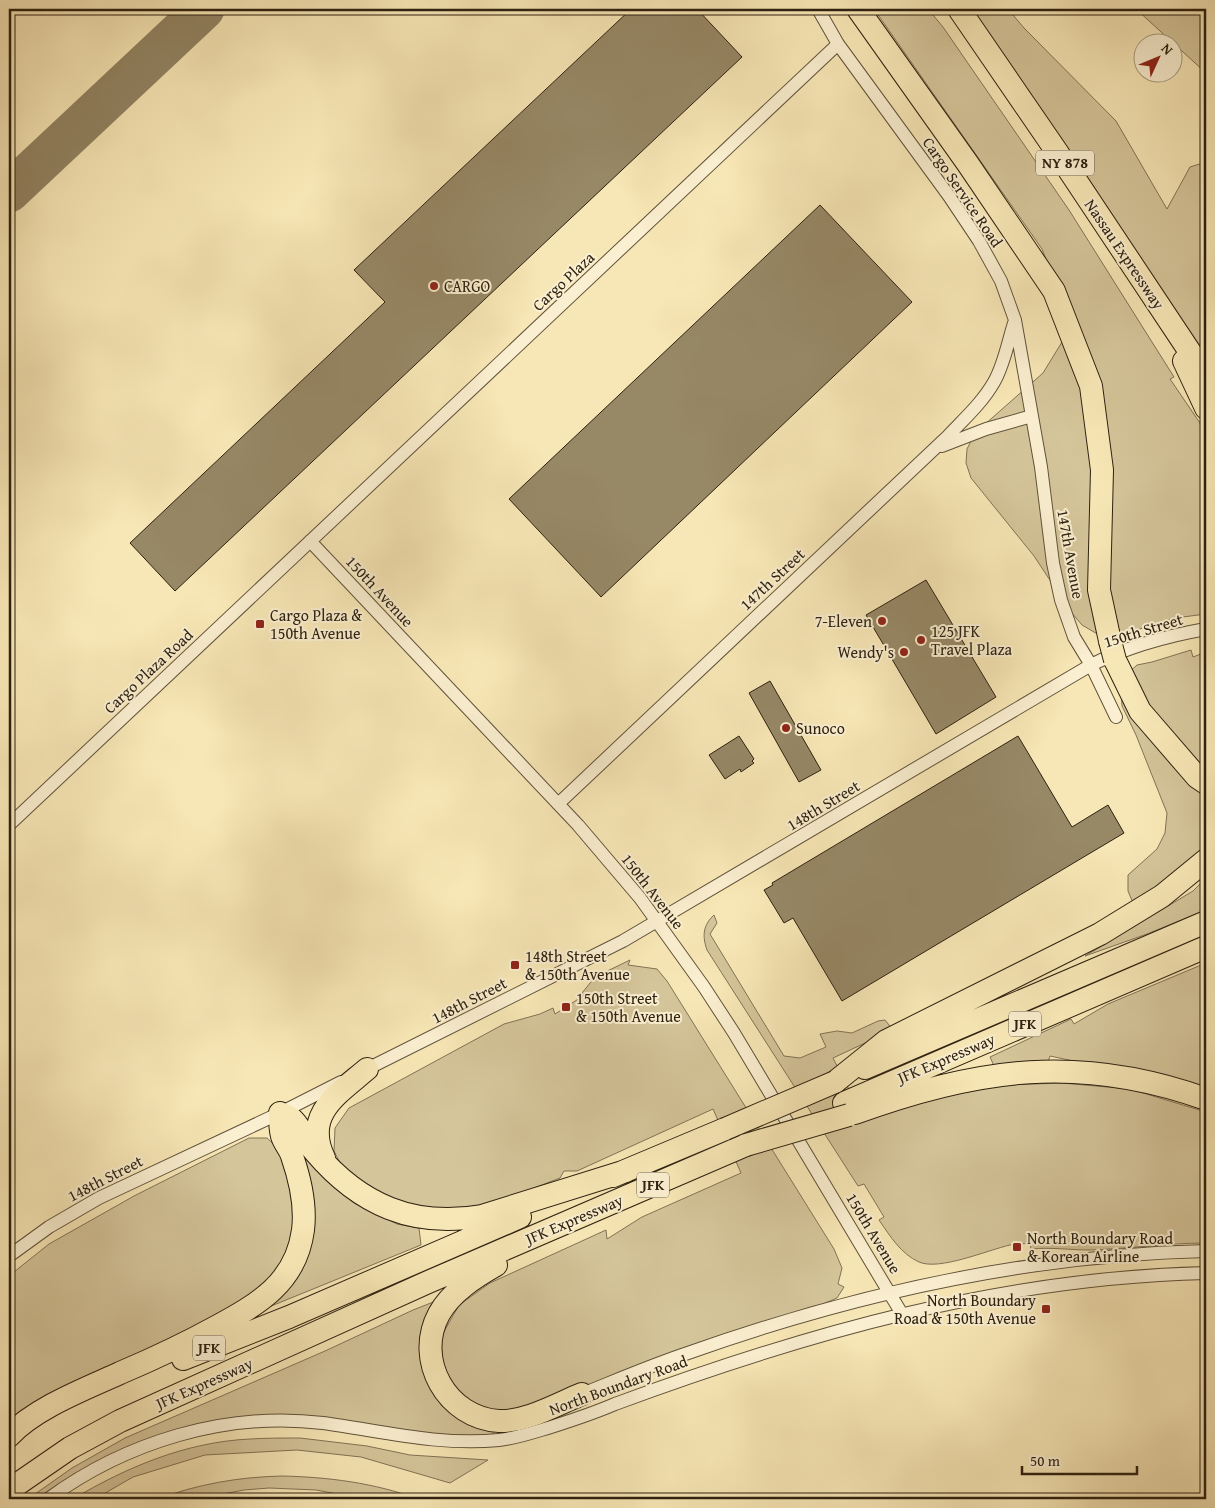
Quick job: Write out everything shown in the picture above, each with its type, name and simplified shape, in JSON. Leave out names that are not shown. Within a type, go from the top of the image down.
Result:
[{"type":"highway","points":[[858,9],[968,164],[1054,291],[1091,386],[1102,470],[1099,590],[1114,660],[1140,711],[1197,777],[1206,783]]},
{"type":"highway","points":[[954,9],[979,37]]},
{"type":"highway","name":"Nassau Expressway","points":[[959,9],[1206,376]]},
{"type":"highway","points":[[1150,291],[1206,408]]},
{"type":"highway","points":[[835,1082],[886,1040],[1100,934],[1162,896],[1206,860]]},
{"type":"highway","name":"JFK Expressway","points":[[9,1448],[42,1426],[96,1397],[358,1287],[1206,922]]},
{"type":"highway","name":"JFK Expressway","points":[[13,1488],[70,1448],[120,1421],[572,1220],[740,1148],[846,1109],[1206,947]]},
{"type":"highway","points":[[332,1171],[318,1143],[317,1127],[319,1120],[332,1100],[367,1069]]},
{"type":"highway","points":[[846,1109],[900,1097],[945,1084],[989,1075],[1031,1071],[1071,1071],[1116,1076],[1159,1084],[1203,1098]]},
{"type":"highway","points":[[9,1436],[18,1426],[57,1403],[166,1353],[230,1319],[265,1297],[284,1278],[301,1243],[304,1214],[303,1200],[292,1154],[282,1135],[280,1113],[293,1119],[312,1149],[351,1188],[381,1205],[418,1217],[458,1219],[494,1212],[626,1171]]},
{"type":"highway","points":[[572,1220],[477,1276],[459,1291],[439,1314],[431,1335],[430,1345],[432,1366],[445,1393],[465,1410],[481,1418],[500,1421],[515,1420],[582,1394]]},
{"type":"street","name":"Cargo Service Road","points":[[818,9],[838,44],[944,189],[979,241],[1001,281],[1015,320],[1032,416]]},
{"type":"street","name":"Cargo Plaza","points":[[310,541],[838,44]]},
{"type":"street","points":[[934,449],[975,408],[994,382],[1015,320]]},
{"type":"street","name":"147th Street","points":[[558,804],[934,449],[986,429],[1032,416]]},
{"type":"street","name":"147th Avenue","points":[[1032,416],[1041,467],[1053,563],[1061,600],[1074,637],[1091,665],[1116,717]]},
{"type":"street","name":"150th Avenue","points":[[310,541],[558,804],[618,872],[657,921],[734,1033],[902,1314]]},
{"type":"street","name":"Cargo Plaza Road","points":[[9,825],[310,541]]},
{"type":"street","name":"150th Street","points":[[1091,665],[1126,649],[1206,629]]},
{"type":"street","name":"148th Street","points":[[9,1256],[49,1227],[99,1198],[280,1113],[623,941],[1091,665]]},
{"type":"street","name":"North Boundary Road","points":[[582,1394],[646,1368],[725,1340],[856,1301],[995,1272],[1044,1265],[1130,1255],[1206,1251]]},
{"type":"street","name":"North Boundary Road","points":[[48,1499],[88,1474],[140,1448],[179,1435],[223,1426],[267,1421],[292,1421],[320,1423],[396,1436],[442,1440],[484,1441],[516,1437],[596,1413],[656,1389],[735,1362],[864,1323],[1044,1286],[1167,1274],[1206,1273]]},
{"type":"shaded area","points":[[874,9],[928,9],[943,27],[1069,210],[1174,377],[1170,379],[1200,423],[1206,442],[1206,614],[1175,618],[1124,634],[1099,635],[1082,625],[1071,612],[1034,556],[971,478],[966,463],[967,449],[975,433],[1043,373],[1062,342],[1064,305],[1042,249]]},
{"type":"shaded area","points":[[971,9],[1008,9],[1024,28],[1116,121],[1167,209],[1190,167],[1206,162],[1206,356],[1084,172]]},
{"type":"shaded area","points":[[1136,9],[1202,9],[1206,12],[1206,73],[1182,51],[1182,32],[1161,32]]},
{"type":"shaded area","points":[[1191,650],[1193,657],[1206,652],[1206,855],[1134,905],[1128,891],[1128,875],[1157,849],[1165,833],[1167,813],[1136,735],[1122,706],[1121,689],[1126,675],[1137,665]]},
{"type":"shaded area","points":[[1206,878],[1206,910],[1085,956],[1193,891]]},
{"type":"shaded area","points":[[714,915],[717,923],[710,934],[784,1056],[800,1058],[826,1047],[820,1034],[837,1031],[852,1033],[878,1021],[885,1020],[893,1030],[833,1058],[865,1121],[939,1097],[1005,1085],[1062,1083],[1130,1089],[1206,1112],[1206,1243],[1089,1250],[1031,1249],[1030,1243],[1010,1245],[964,1259],[939,1264],[928,1264],[913,1259],[896,1244],[879,1220],[884,1217],[864,1184],[858,1186],[707,950],[704,931]]},
{"type":"shaded area","points":[[630,960],[628,965],[657,969],[667,981],[834,1249],[842,1268],[838,1284],[844,1287],[837,1298],[818,1306],[657,1358],[517,1413],[489,1411],[465,1400],[443,1371],[441,1337],[459,1305],[490,1283],[606,1230],[607,1239],[642,1217],[741,1173],[713,1109],[577,1171],[564,1171],[560,1178],[482,1208],[446,1212],[400,1204],[344,1171],[334,1151],[335,1128],[349,1108],[504,1024],[540,1014],[553,1008],[555,1014],[583,996],[582,993],[595,977]]},
{"type":"shaded area","points":[[1206,963],[1206,1089],[1050,1056],[1048,1062],[994,1066],[990,1057],[1071,1019],[1074,1024],[1108,1004]]},
{"type":"shaded area","points":[[249,1138],[267,1138],[281,1151],[291,1182],[296,1232],[283,1269],[257,1297],[9,1427],[9,1276],[49,1244],[134,1196]]},
{"type":"shaded area","points":[[296,1141],[325,1179],[354,1203],[397,1224],[419,1228],[421,1245],[264,1309],[305,1256]]},
{"type":"shaded area","points":[[441,1299],[421,1350],[426,1380],[442,1406],[466,1423],[493,1431],[494,1437],[462,1438],[324,1421],[187,1429],[78,1474],[41,1499],[28,1499],[72,1468],[125,1438]]},
{"type":"shaded area","points":[[300,1438],[367,1446],[410,1455],[488,1460],[450,1483],[361,1457],[297,1450],[205,1455],[133,1477],[95,1499],[73,1499],[93,1487],[136,1467],[180,1451],[226,1441]]},
{"type":"shaded area","points":[[282,1476],[351,1482],[402,1493],[418,1499],[364,1499],[316,1490],[269,1488],[244,1490],[196,1499],[158,1499],[188,1489],[219,1482]]},
{"type":"shaded area","points":[[300,1495],[325,1499],[229,1499],[238,1497]]},
{"type":"building","name":"CARGO","points":[[631,9],[697,9],[742,57],[175,591],[130,543],[385,302],[354,270]]},
{"type":"building","points":[[820,205],[912,302],[601,597],[509,499]]},
{"type":"building","name":"125 JFK Travel Plaza","points":[[926,580],[996,697],[936,734],[866,615]]},
{"type":"building","points":[[770,681],[821,770],[799,782],[749,693]]},
{"type":"building","points":[[739,736],[754,759],[752,761],[754,763],[741,772],[740,769],[725,779],[709,755]]},
{"type":"building","points":[[1018,736],[1072,827],[1108,805],[1124,833],[842,1001],[793,918],[784,923],[764,890],[773,885],[772,883]]},
{"type":"taxiway","points":[[9,192],[204,9]]},
{"type":"place","name":"CARGO","points":[[434,286]]},
{"type":"place","name":"7-Eleven","points":[[882,621]]},
{"type":"place","name":"Cargo Plaza & 150th Avenue","points":[[260,624]]},
{"type":"place","name":"125 JFK Travel Plaza","points":[[921,640]]},
{"type":"place","name":"Wendy's","points":[[904,652]]},
{"type":"place","name":"Sunoco","points":[[786,728]]},
{"type":"place","name":"148th Street & 150th Avenue","points":[[515,965]]},
{"type":"place","name":"150th Street & 150th Avenue","points":[[566,1007]]},
{"type":"place","name":"North Boundary Road & Korean Airline","points":[[1017,1247]]},
{"type":"place","name":"North Boundary Road & 150th Avenue","points":[[1046,1309]]}]
